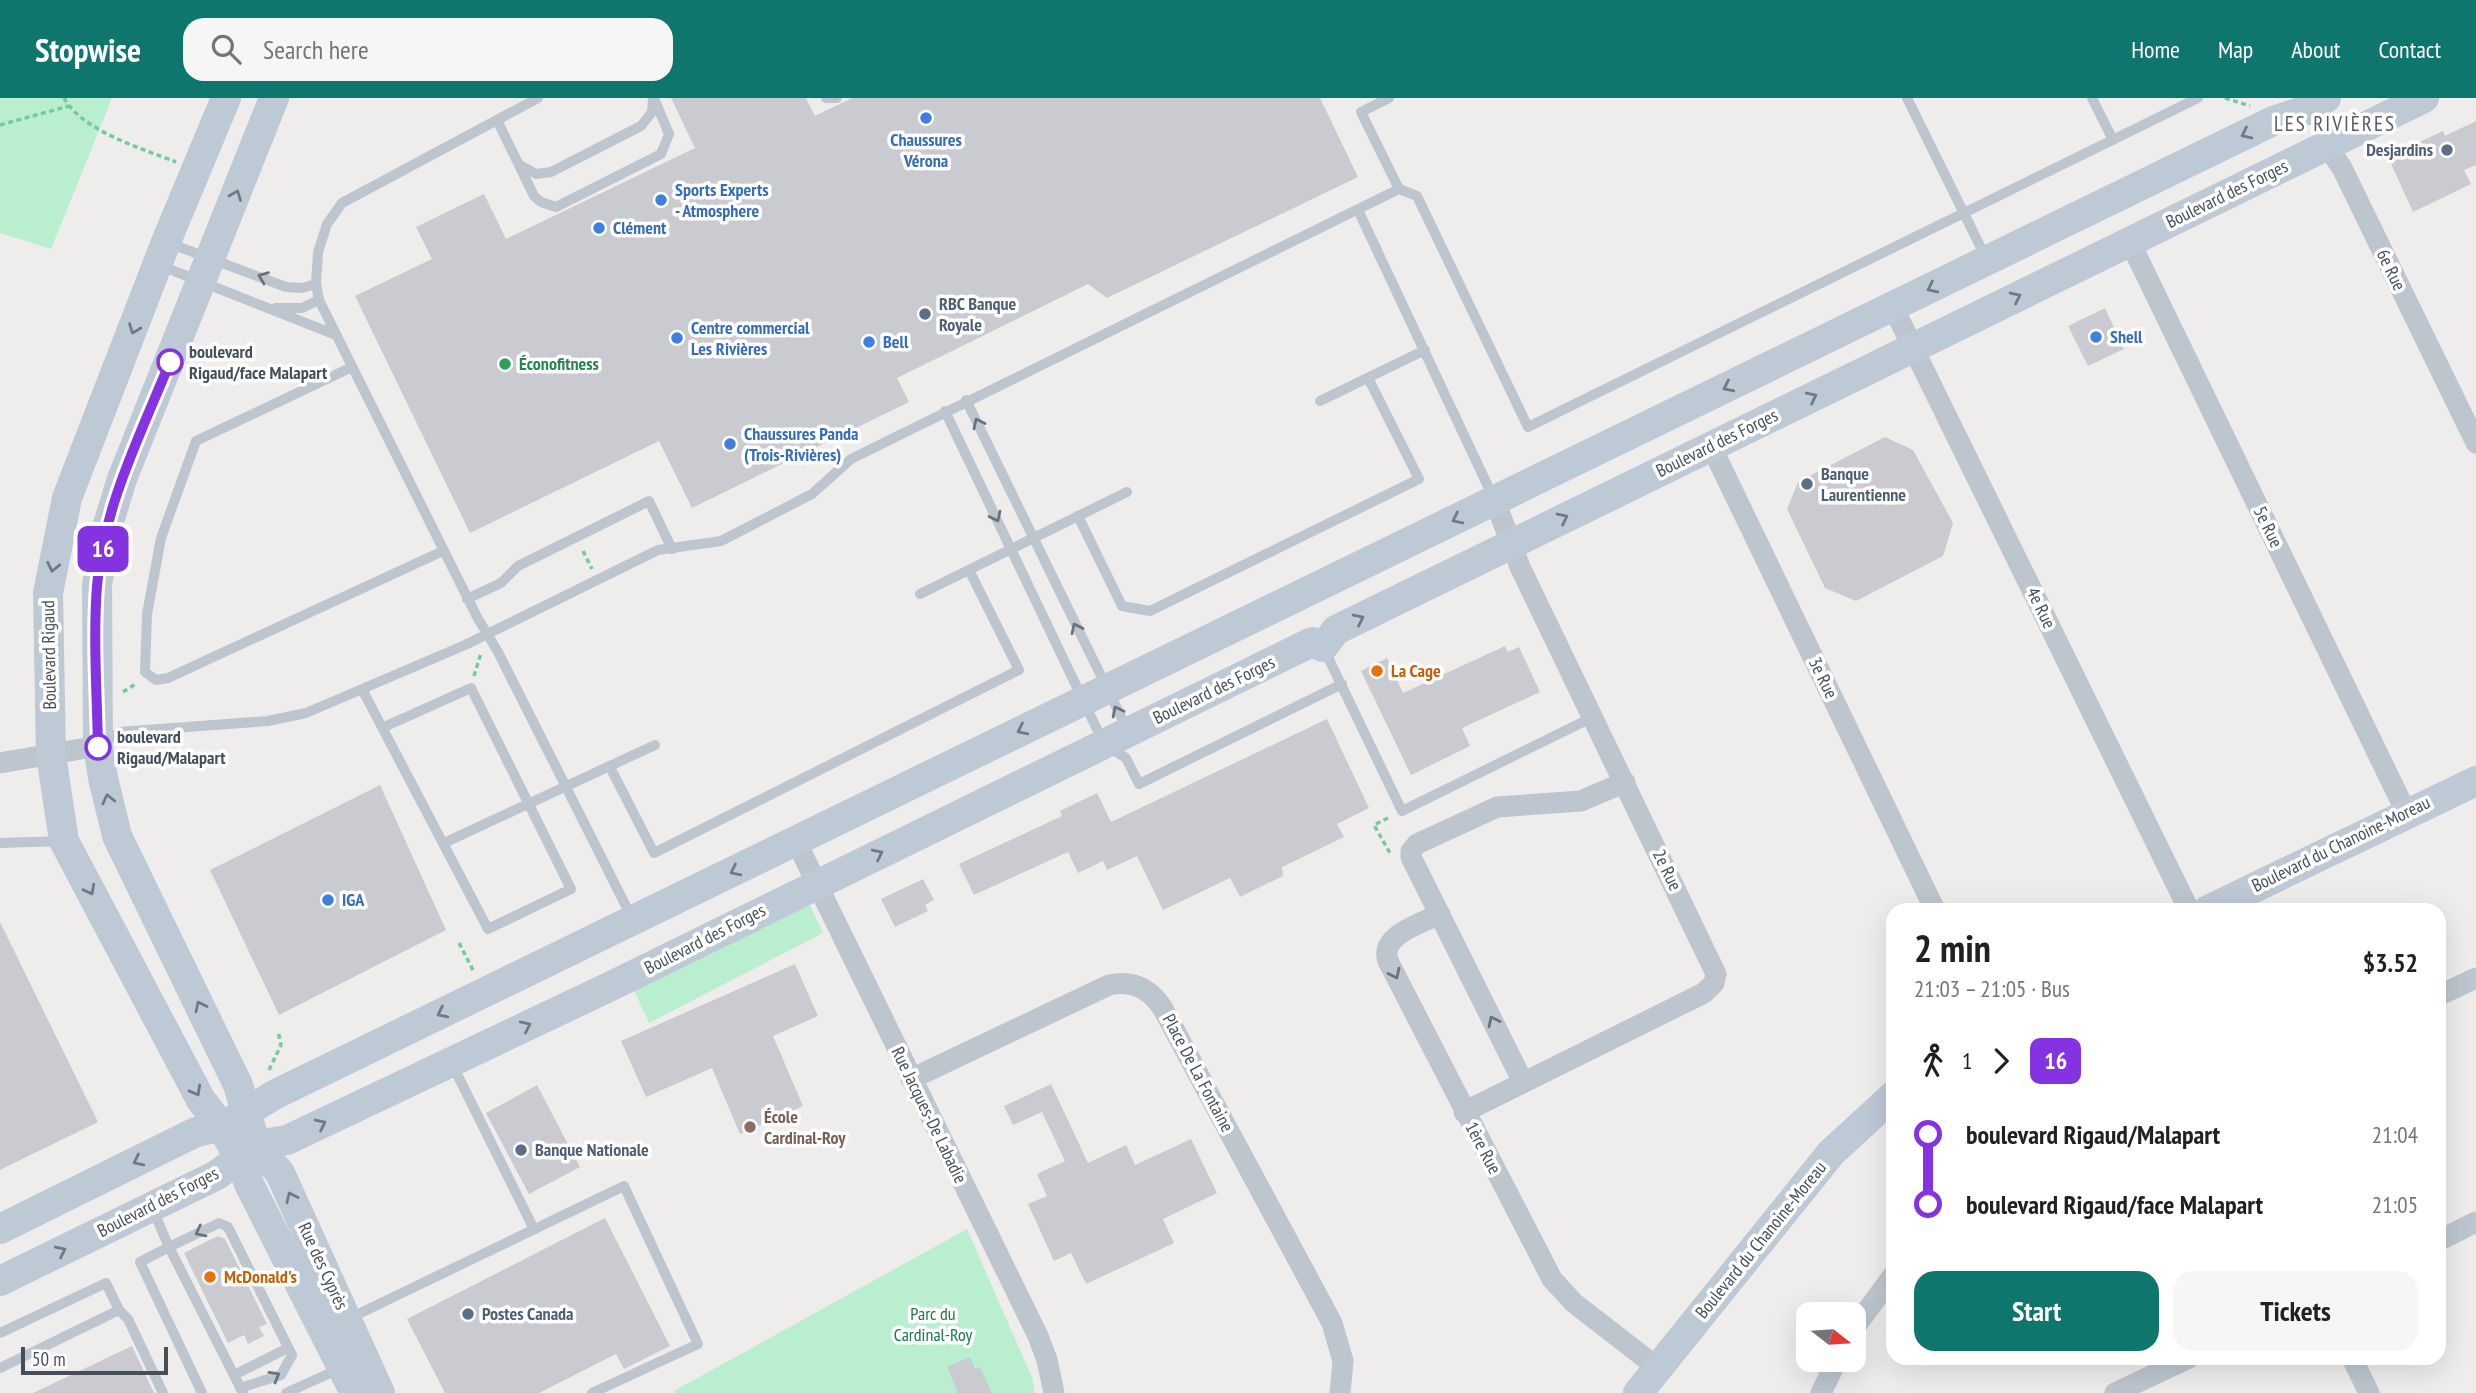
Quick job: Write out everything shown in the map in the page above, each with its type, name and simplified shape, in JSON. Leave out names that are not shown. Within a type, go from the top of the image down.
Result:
[{"type":"main road","name":"Boulevard Rigaud","points":[[226,98],[162,254],[68,498],[48,593],[51,755],[64,841],[201,1100],[235,1120]]},
{"type":"main road","name":"Boulevard Rigaud","points":[[248,1150],[235,1120],[238,1085],[117,836],[98,747],[97,585],[106,531],[122,479],[274,98]]},
{"type":"main road","name":"Boulevard des Forges","points":[[0,1282],[217,1175],[248,1150],[287,1140],[609,987],[817,883],[1119,745],[1312,642],[1323,647],[1336,630],[2424,98]]},
{"type":"main road","name":"6e Rue","points":[[2313,102],[2327,146]]},
{"type":"main road","points":[[0,1229],[196,1132],[235,1120],[276,1094],[484,992],[2313,102]]},
{"type":"main road","name":"Boulevard du Chanoine-Moreau","points":[[2222,903],[2476,780]]},
{"type":"main road","name":"Boulevard du Chanoine-Moreau","points":[[1638,1393],[1831,1153],[1886,1102]]},
{"type":"main road","name":"Rue des Cyprès","points":[[248,1150],[249,1184],[335,1325],[354,1372],[380,1393]]},
{"type":"street","name":"6e Rue","points":[[2327,146],[2342,167],[2476,443]]},
{"type":"street","name":"5e Rue","points":[[2130,242],[2406,813]]},
{"type":"street","name":"4e Rue","points":[[1893,307],[2186,903]]},
{"type":"street","name":"3e Rue","points":[[1711,446],[1932,903]]},
{"type":"street","name":"2e Rue","points":[[1464,1112],[1704,993],[1714,983],[1714,965],[1593,716],[1512,544],[1495,501]]},
{"type":"street","points":[[0,763],[98,747]]},
{"type":"street","points":[[1523,1082],[1411,851],[1417,844],[1497,807],[1581,801],[1625,782]]},
{"type":"street","name":"Rue Jacques-De Labadie","points":[[796,841],[1038,1336],[1047,1360],[1054,1393]]},
{"type":"street","name":"1ère Rue","points":[[1440,914],[1391,940],[1386,956],[1552,1279],[1574,1303],[1658,1368]]},
{"type":"street","points":[[2446,992],[2476,978]]},
{"type":"street","name":"Place De La Fontaine","points":[[911,1079],[1099,989],[1119,983],[1148,991],[1162,1007],[1332,1323],[1343,1361],[1340,1393]]},
{"type":"street","points":[[2446,1237],[2476,1222]]},
{"type":"street","points":[[1866,1313],[1886,1285]]},
{"type":"street","points":[[2115,1393],[2174,1365]]},
{"type":"street","points":[[2355,1365],[2369,1393]]},
{"type":"street","points":[[1821,1393],[1831,1372]]},
{"type":"lane","points":[[537,98],[342,203],[321,237],[316,284],[319,300],[443,551],[633,921]]},
{"type":"lane","points":[[497,120],[534,196],[551,206],[566,204],[661,154],[669,134],[654,98]]},
{"type":"lane","points":[[519,163],[536,174],[551,172],[641,126],[652,112],[654,98]]},
{"type":"lane","points":[[826,98],[837,98]]},
{"type":"lane","points":[[1389,98],[1361,112],[1399,189],[1417,196],[1528,427],[2198,98]]},
{"type":"lane","points":[[1907,98],[1987,261]]},
{"type":"lane","points":[[2092,98],[2113,140]]},
{"type":"lane","points":[[98,747],[119,732],[287,718],[363,691],[658,550],[721,541],[812,494],[851,459],[1399,189]]},
{"type":"lane","points":[[1358,210],[1495,501]]},
{"type":"lane","points":[[162,254],[207,270],[286,286],[302,288],[316,284]]},
{"type":"lane","points":[[162,254],[207,270],[266,306],[336,335]]},
{"type":"lane","points":[[266,306],[302,308],[319,300]]},
{"type":"lane","points":[[1320,401],[1425,350]]},
{"type":"lane","points":[[352,368],[196,441],[161,538],[147,614],[145,673],[156,680],[168,678],[443,551]]},
{"type":"lane","points":[[1078,516],[1122,606],[1150,611],[1419,479],[1368,378]]},
{"type":"lane","points":[[967,400],[1033,538],[1095,695],[1119,745]]},
{"type":"lane","points":[[945,411],[1012,549],[1095,695],[1139,784],[1342,684]]},
{"type":"lane","points":[[920,594],[1127,492]]},
{"type":"lane","points":[[467,599],[501,583],[518,566],[649,501],[672,549]]},
{"type":"lane","points":[[610,767],[654,853],[1019,670],[969,570]]},
{"type":"lane","points":[[1323,647],[1402,811],[1593,716]]},
{"type":"lane","points":[[363,691],[488,929],[571,889],[471,688],[384,727]]},
{"type":"lane","points":[[444,844],[654,745]]},
{"type":"lane","points":[[0,843],[64,841]]},
{"type":"lane","points":[[450,1061],[534,1229]]},
{"type":"lane","points":[[335,1325],[624,1186],[698,1344],[592,1393]]},
{"type":"lane","points":[[151,1207],[169,1247],[241,1391],[281,1375],[290,1363],[292,1355],[228,1227],[219,1223],[169,1247],[140,1262],[202,1393]]},
{"type":"lane","points":[[0,1333],[106,1283],[119,1310],[128,1319],[163,1393]]},
{"type":"lane","points":[[0,1368],[119,1310]]},
{"type":"lane","points":[[234,1375],[288,1348]]},
{"type":"lane","points":[[286,1393],[354,1372]]},
{"type":"path","points":[[64,98],[69,106],[113,138],[197,170]]},
{"type":"path","points":[[0,125],[69,106]]},
{"type":"path","points":[[575,536],[598,580]]},
{"type":"path","points":[[471,688],[487,634]]},
{"type":"path","points":[[1402,811],[1374,825],[1394,859],[1411,851]]},
{"type":"path","points":[[459,943],[484,992]]},
{"type":"green space","points":[[0,98],[112,98],[51,249],[0,233]]},
{"type":"green space","points":[[803,891],[823,933],[649,1023],[628,977]]},
{"type":"green space","name":"Parc du Cardinal-Roy","points":[[967,1229],[1033,1380],[1034,1393],[675,1393],[674,1391]]},
{"type":"building","name":"Centre commercial Les Rivières","points":[[671,98],[806,98],[815,116],[852,98],[1320,98],[1358,177],[1107,298],[1088,284],[897,378],[909,402],[692,508],[659,441],[470,533],[355,296],[432,259],[416,227],[484,194],[506,239],[695,148]]},
{"type":"building","points":[[2476,121],[2476,165],[2464,170],[2471,184],[2413,212],[2388,157],[2443,131],[2445,136]]},
{"type":"building","name":"Shell","points":[[2105,308],[2124,349],[2088,366],[2068,326]]},
{"type":"building","points":[[1885,437],[1913,450],[1953,523],[1943,556],[1856,601],[1825,588],[1787,509],[1798,482]]},
{"type":"building","points":[[1505,646],[1508,652],[1519,647],[1540,692],[1462,728],[1470,746],[1411,775],[1361,671],[1387,658],[1403,693]]},
{"type":"building","points":[[1327,719],[1369,808],[1337,824],[1344,837],[1282,867],[1283,876],[1240,897],[1230,878],[1163,910],[1137,856],[1107,870],[1103,861],[1078,873],[1068,852],[974,895],[959,864],[1062,816],[1060,811],[1097,793],[1111,822]]},
{"type":"building","name":"IGA","points":[[380,785],[446,930],[279,1015],[210,870]]},
{"type":"building","points":[[923,879],[934,900],[925,905],[928,911],[895,927],[881,899]]},
{"type":"building","points":[[0,922],[98,1122],[0,1170]]},
{"type":"building","points":[[795,964],[818,1016],[773,1036],[803,1106],[740,1134],[712,1068],[646,1097],[621,1041]]},
{"type":"building","points":[[1051,1084],[1088,1163],[1126,1145],[1135,1165],[1191,1139],[1217,1193],[1163,1219],[1174,1243],[1086,1284],[1071,1253],[1054,1261],[1028,1204],[1047,1196],[1037,1174],[1065,1161],[1042,1112],[1013,1125],[1004,1106]]},
{"type":"building","points":[[537,1085],[580,1167],[529,1194],[486,1113]]},
{"type":"building","points":[[605,1218],[670,1346],[624,1369],[616,1354],[539,1393],[445,1393],[407,1319]]},
{"type":"building","points":[[218,1236],[225,1239],[267,1324],[259,1327],[264,1336],[248,1344],[244,1335],[228,1343],[184,1253]]},
{"type":"building","points":[[132,1346],[154,1393],[33,1393]]},
{"type":"building","points":[[970,1357],[975,1369],[980,1367],[992,1393],[958,1393],[947,1367]]},
{"type":"bus line","name":"16","points":[[98,747],[97,585],[106,531],[122,479],[170,362]]},
{"type":"place","name":"Chaussures Vérona","points":[[926,118]]},
{"type":"place","name":"Desjardins","points":[[2447,150]]},
{"type":"place","name":"Sports Experts - Atmosphere","points":[[661,200]]},
{"type":"place","name":"Clément","points":[[599,228]]},
{"type":"place","name":"RBC Banque Royale","points":[[925,314]]},
{"type":"place","name":"Shell","points":[[2096,337]]},
{"type":"place","name":"Centre commercial Les Rivières","points":[[677,338]]},
{"type":"place","name":"Bell","points":[[869,342]]},
{"type":"place","name":"boulevard Rigaud/face Malapart","points":[[170,362]]},
{"type":"place","name":"Éconofitness","points":[[505,364]]},
{"type":"place","name":"Chaussures Panda (Trois-Rivières)","points":[[730,444]]},
{"type":"place","name":"Banque Laurentienne","points":[[1807,484]]},
{"type":"place","name":"La Cage","points":[[1377,671]]},
{"type":"place","name":"boulevard Rigaud/Malapart","points":[[98,747]]},
{"type":"place","name":"IGA","points":[[328,900]]},
{"type":"place","name":"École Cardinal-Roy","points":[[750,1127]]},
{"type":"place","name":"Banque Nationale","points":[[521,1150]]},
{"type":"place","name":"McDonald's","points":[[210,1277]]},
{"type":"place","name":"Postes Canada","points":[[468,1314]]},
{"type":"district","name":"LES RIVIÈRES","points":[[2335,124]]}]
